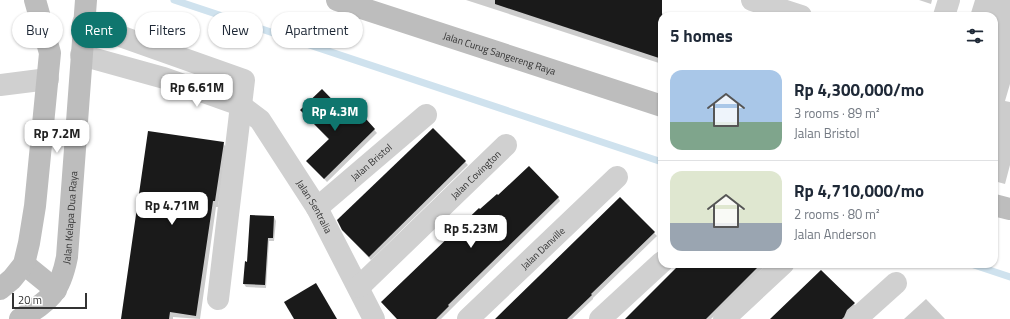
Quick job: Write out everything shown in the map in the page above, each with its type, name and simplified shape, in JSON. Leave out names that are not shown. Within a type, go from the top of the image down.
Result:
[{"type":"main road","points":[[0,289],[12,279],[24,264],[35,206],[50,53],[35,0]]},
{"type":"main road","name":"Jalan Kelapa Dua Raya","points":[[85,12],[86,0]]},
{"type":"main road","name":"Jalan Curug Sangereng Raya","points":[[337,0],[658,105]]},
{"type":"main road","name":"Jalan Kelapa Dua Raya","points":[[20,319],[40,306],[56,290],[61,282],[67,257],[81,48]]},
{"type":"main road","points":[[998,206],[1010,209]]},
{"type":"main road","points":[[24,264],[56,290]]},
{"type":"street","points":[[752,0],[776,4],[793,12]]},
{"type":"street","points":[[945,12],[949,0]]},
{"type":"street","points":[[127,38],[244,80],[218,299]]},
{"type":"street","name":"Jalan Sentralia","points":[[80,55],[164,78],[240,105],[260,120],[317,208],[359,287],[374,319]]},
{"type":"street","points":[[0,85],[48,79]]},
{"type":"street","name":"Jalan Bristol","points":[[317,208],[426,115]]},
{"type":"street","name":"Jalan Covington","points":[[359,287],[506,145]]},
{"type":"street","name":"Jalan Danville","points":[[468,319],[617,177]]},
{"type":"street","points":[[600,319],[658,266]]},
{"type":"street","points":[[724,319],[779,268]]},
{"type":"street","points":[[856,319],[896,283]]},
{"type":"building","points":[[495,0],[662,0],[662,12],[658,12],[658,58],[495,4]]},
{"type":"building","points":[[322,89],[350,118],[358,110],[375,129],[324,179],[306,161],[329,139],[300,110]]},
{"type":"building","points":[[433,128],[466,161],[369,257],[342,230],[337,220]]},
{"type":"building","points":[[148,131],[224,142],[215,201],[213,201],[196,316],[170,312],[169,319],[121,319]]},
{"type":"building","points":[[529,166],[559,197],[448,305],[449,306],[436,319],[397,319],[381,302],[479,208],[480,209],[497,194],[498,195]]},
{"type":"building","points":[[620,197],[655,232],[591,294],[592,295],[567,319],[495,319]]},
{"type":"building","points":[[250,215],[274,216],[273,238],[268,238],[265,285],[243,284],[245,261],[247,262]]},
{"type":"building","points":[[676,268],[757,268],[706,319],[625,319]]},
{"type":"building","points":[[821,270],[855,303],[847,310],[842,319],[770,319]]},
{"type":"building","points":[[316,283],[337,319],[294,319],[284,302]]},
{"type":"waterway","points":[[174,0],[658,161]]},
{"type":"waterway","points":[[983,268],[1010,277]]}]
